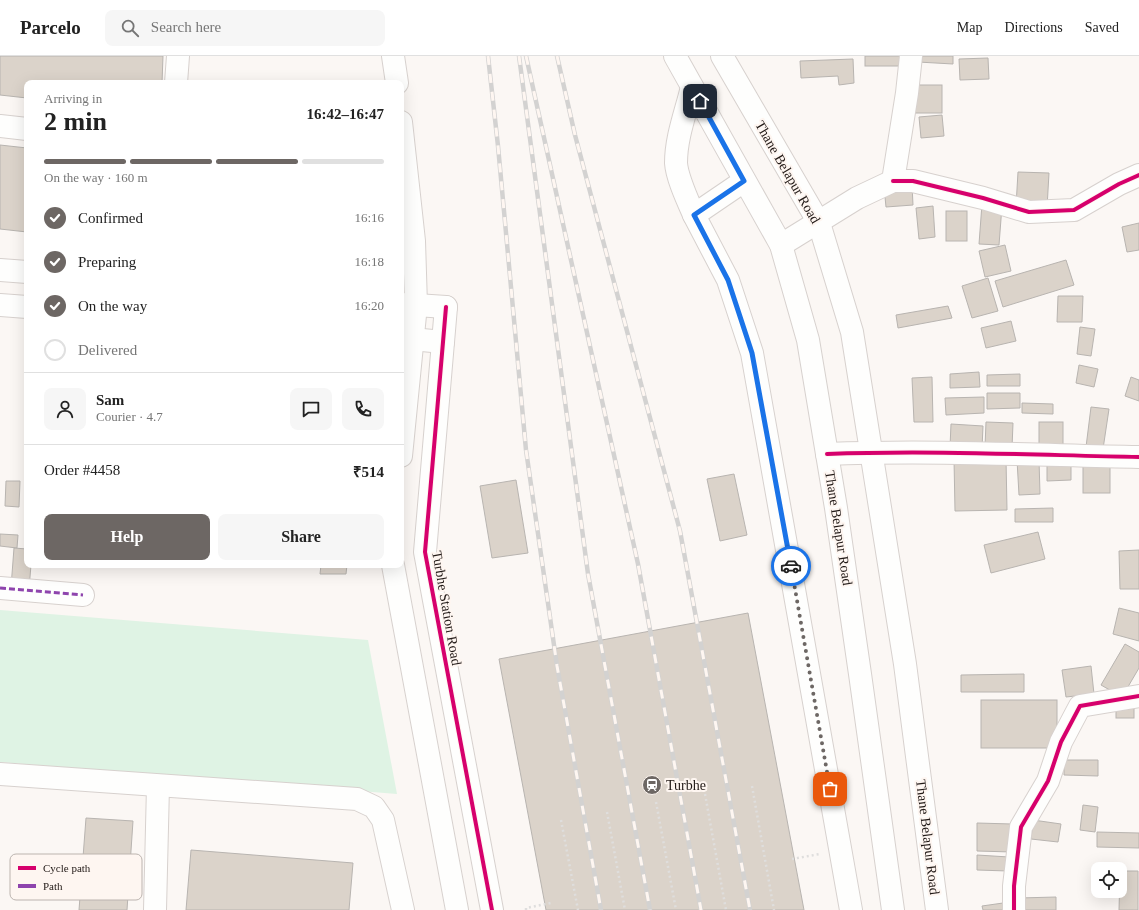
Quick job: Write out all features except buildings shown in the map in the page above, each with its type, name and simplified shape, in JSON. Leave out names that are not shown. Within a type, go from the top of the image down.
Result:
[{"type":"street","points":[[176,80],[178,56]]},
{"type":"street","points":[[393,56],[397,80]]},
{"type":"street","name":"Thane Belapur Road","points":[[675,56],[781,245],[808,340],[827,454],[860,674],[893,910]]},
{"type":"street","name":"Thane Belapur Road","points":[[722,56],[818,223],[852,332],[905,664],[937,910]]},
{"type":"street","points":[[893,181],[907,93],[911,56]]},
{"type":"street","points":[[692,87],[677,142],[676,164],[684,192],[694,215],[728,280],[752,353],[851,910]]},
{"type":"street","points":[[0,126],[24,128]]},
{"type":"street","points":[[404,149],[414,241],[404,397]]},
{"type":"street","points":[[781,245],[857,198],[893,181],[913,181],[983,198],[1029,212],[1074,210],[1119,184],[1139,175]]},
{"type":"street","points":[[694,215],[744,181]]},
{"type":"street","points":[[0,270],[24,272]]},
{"type":"street","name":"Turbhe Station Road","points":[[409,304],[446,307],[425,552],[492,910]]},
{"type":"street","points":[[0,305],[24,307]]},
{"type":"street","points":[[407,338],[443,342]]},
{"type":"street","points":[[827,454],[963,452],[1022,455],[1139,456]]},
{"type":"street","points":[[394,568],[457,910]]},
{"type":"street","points":[[0,588],[82,595]]},
{"type":"street","points":[[1014,910],[1014,886],[1021,827],[1048,781],[1061,742],[1080,706],[1139,696]]},
{"type":"street","points":[[0,774],[357,799],[374,807],[383,820],[403,910]]},
{"type":"street","points":[[434,784],[467,777]]},
{"type":"street","points":[[155,910],[158,786]]},
{"type":"path","points":[[752,786],[774,910]]},
{"type":"path","points":[[705,794],[726,910]]},
{"type":"path","points":[[656,802],[676,910]]},
{"type":"path","points":[[607,812],[625,910]]},
{"type":"path","points":[[561,820],[578,910]]},
{"type":"path","points":[[792,859],[820,854]]},
{"type":"path","points":[[526,910],[526,908],[551,903]]},
{"type":"green space","points":[[0,610],[368,640],[397,794],[0,762]]},
{"type":"railway","points":[[488,56],[498,146],[526,450],[557,666],[601,910]]},
{"type":"railway","points":[[519,56],[588,574],[650,910]]},
{"type":"railway","points":[[526,56],[638,564],[701,910]]},
{"type":"railway","points":[[557,56],[575,135],[680,531],[750,910]]},
{"type":"marked path","points":[[0,588],[83,595]]},
{"type":"cycle path","points":[[893,181],[913,181],[983,198],[1029,212],[1074,210],[1119,184],[1139,175]]},
{"type":"cycle path","points":[[446,307],[425,552],[492,910]]},
{"type":"cycle path","points":[[827,454],[944,453],[1139,457]]},
{"type":"cycle path","points":[[1014,910],[1014,886],[1021,827],[1048,781],[1061,742],[1080,706],[1139,696]]},
{"type":"way so far","points":[[791,566],[830,789]]},
{"type":"place","name":"Turbhe","points":[[652,785]]},
{"type":"route","points":[[700,101],[744,181],[694,215],[728,280],[752,353],[791,566]]}]
